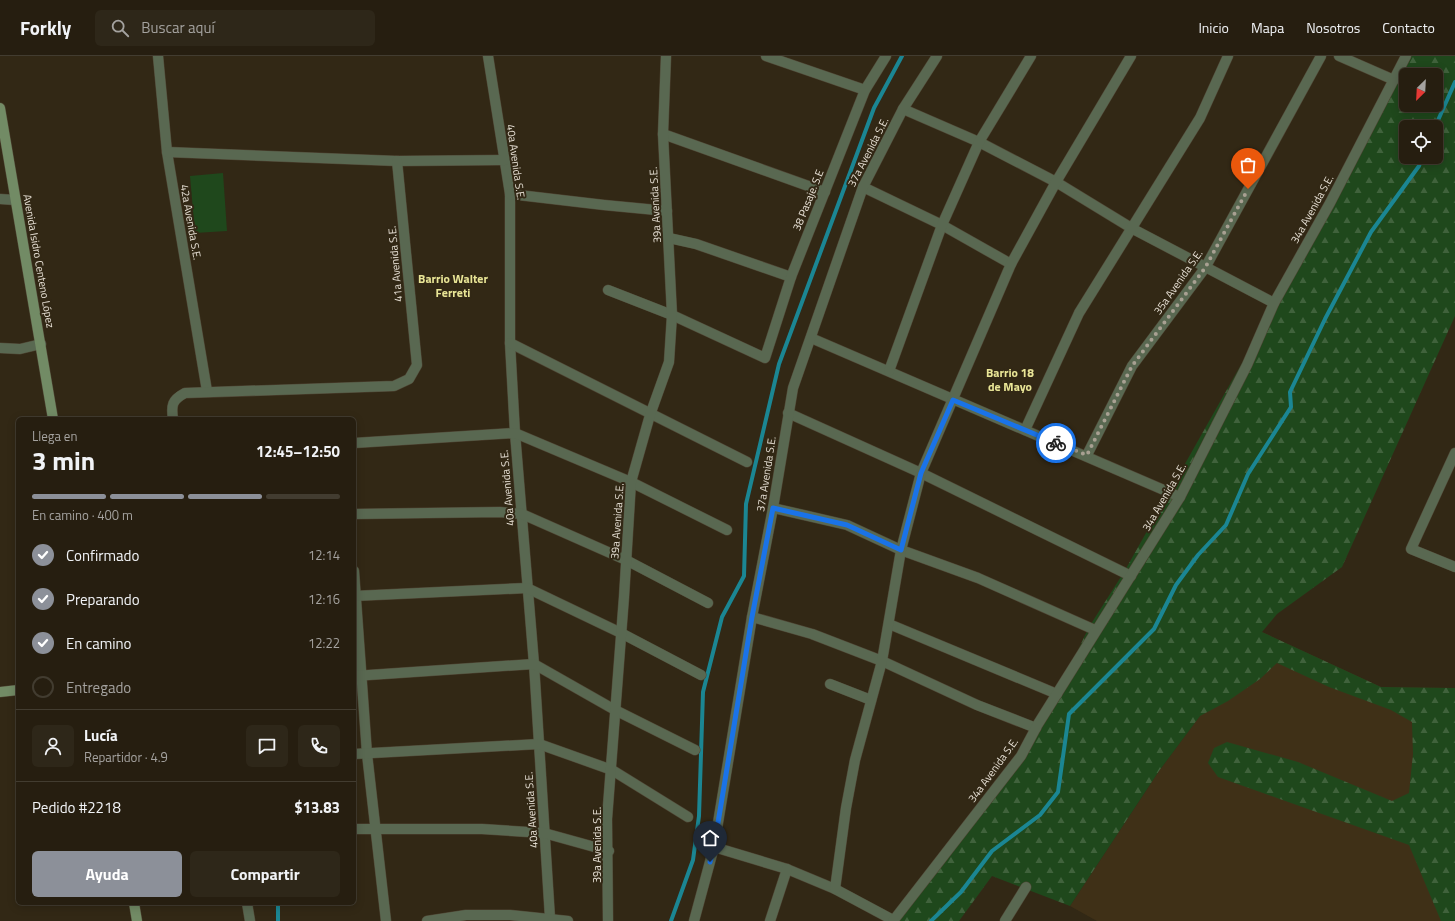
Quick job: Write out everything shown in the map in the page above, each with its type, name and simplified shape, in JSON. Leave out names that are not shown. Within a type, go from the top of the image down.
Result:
[{"type":"street","name":"42a Avenida S.E.","points":[[158,56],[167,152],[207,391]]},
{"type":"street","name":"40a Avenida S.E.","points":[[488,56],[510,194],[510,343],[515,433],[534,664],[550,918]]},
{"type":"street","name":"39a Avenida S.E.","points":[[608,921],[609,851],[607,819],[622,633],[630,482],[650,415],[669,362],[672,315],[668,210],[663,134],[666,56]]},
{"type":"street","points":[[766,56],[865,90]]},
{"type":"street","name":"38 Pasaje. S.E","points":[[672,315],[765,358],[791,277],[865,90],[886,56]]},
{"type":"street","name":"37a Avenida S.E.","points":[[694,921],[714,847],[752,617],[773,508],[793,388],[863,187],[904,109],[937,56]]},
{"type":"street","points":[[889,372],[942,225],[979,142],[1031,56]]},
{"type":"street","points":[[835,889],[846,808],[855,760],[882,661],[901,550],[921,473],[1011,264],[1056,182],[1131,56]]},
{"type":"street","points":[[1024,430],[1079,313],[1133,229],[1200,118],[1228,56]]},
{"type":"street","name":"35a Avenida S.E.","points":[[1087,455],[1132,366],[1205,268],[1321,56]]},
{"type":"street","points":[[1339,56],[1394,80]]},
{"type":"street","name":"34a Avenida S.E.","points":[[893,920],[1021,756],[1036,728],[1095,630],[1131,576],[1180,497],[1247,365],[1274,303],[1330,203],[1406,56]]},
{"type":"street","name":"Avenida Isidro Centeno López","points":[[0,108],[53,417]]},
{"type":"street","points":[[904,109],[979,142],[1056,182],[1133,229],[1274,303]]},
{"type":"street","points":[[663,134],[825,192]]},
{"type":"street","points":[[167,152],[397,161],[505,160]]},
{"type":"street","name":"41a Avenida S.E.","points":[[207,391],[394,386],[409,379],[417,365],[397,161]]},
{"type":"street","points":[[863,187],[942,225],[1011,264]]},
{"type":"street","points":[[510,194],[604,205],[668,210]]},
{"type":"street","points":[[0,199],[16,200]]},
{"type":"street","points":[[669,238],[696,244],[791,277]]},
{"type":"street","points":[[608,290],[672,315]]},
{"type":"street","points":[[811,338],[953,400],[1087,455],[1180,497]]},
{"type":"street","points":[[510,343],[650,415],[747,462]]},
{"type":"street","points":[[0,348],[20,349],[41,344]]},
{"type":"street","points":[[173,417],[172,408],[176,398],[185,393],[207,391]]},
{"type":"street","points":[[788,412],[921,473],[1131,576]]},
{"type":"street","points":[[356,443],[515,433],[630,482],[727,530]]},
{"type":"street","points":[[1455,453],[1411,549],[1455,567]]},
{"type":"street","points":[[773,508],[847,525],[901,550],[978,578],[1095,630]]},
{"type":"street","points":[[356,514],[500,512],[522,514],[626,560],[708,603]]},
{"type":"street","points":[[356,596],[527,588],[622,633],[701,675]]},
{"type":"street","points":[[752,617],[812,634],[882,661],[978,705],[1036,728]]},
{"type":"street","points":[[356,623],[358,676],[386,921]]},
{"type":"street","points":[[889,624],[1057,694]]},
{"type":"street","points":[[358,676],[534,664],[615,710],[696,750]]},
{"type":"street","points":[[830,684],[871,700]]},
{"type":"street","points":[[0,692],[16,690]]},
{"type":"street","points":[[356,754],[539,744],[612,770],[688,817]]},
{"type":"street","points":[[356,829],[482,829],[544,834],[609,851]]},
{"type":"street","points":[[714,847],[787,869],[835,889],[893,920]]},
{"type":"street","points":[[770,921],[787,869]]},
{"type":"street","points":[[1005,921],[1026,887]]},
{"type":"street","points":[[134,905],[137,921]]},
{"type":"street","points":[[247,905],[250,921]]},
{"type":"street","points":[[428,921],[466,915],[510,915],[568,921]]},
{"type":"shaded area","points":[[1262,632],[1381,687],[1455,688],[1455,921],[1097,921],[1070,906],[1159,771]]},
{"type":"green space","points":[[1406,56],[1455,56],[1455,316],[1342,567],[1277,614],[1262,632],[1381,687],[1455,688],[1455,921],[1441,921],[1409,845],[1218,777],[1208,763],[1214,748],[1227,742],[1298,762],[1392,801],[1409,793],[1413,754],[1412,722],[1391,710],[1329,687],[1277,663],[1260,679],[1228,701],[1200,716],[1159,771],[1070,906],[992,876],[959,921],[893,921],[1021,756],[1057,694],[1089,627],[1124,572],[1243,361],[1399,69],[1399,112],[1443,112],[1443,68],[1400,68]]},
{"type":"green space","points":[[223,173],[227,231],[195,233],[190,176]]},
{"type":"waterway","points":[[671,921],[693,860],[699,816],[703,692],[722,617],[744,576],[746,504],[779,364],[874,108],[902,56]]},
{"type":"waterway","points":[[1438,120],[1455,82]]},
{"type":"waterway","points":[[931,921],[961,892],[992,851],[1040,815],[1058,792],[1069,714],[1154,629],[1176,585],[1198,555],[1226,525],[1248,474],[1291,407],[1290,392],[1325,319],[1371,232],[1420,164]]},
{"type":"waterway","points":[[278,905],[278,921]]},
{"type":"way so far","points":[[1056,443],[1087,455],[1132,366],[1205,268],[1248,189]]},
{"type":"district","name":"Barrio Walter Ferreti","points":[[453,286]]},
{"type":"district","name":"Barrio 18 de Mayo","points":[[1010,380]]},
{"type":"route","points":[[710,862],[714,847],[752,617],[773,508],[847,525],[901,550],[921,473],[953,400],[1056,443]]}]
